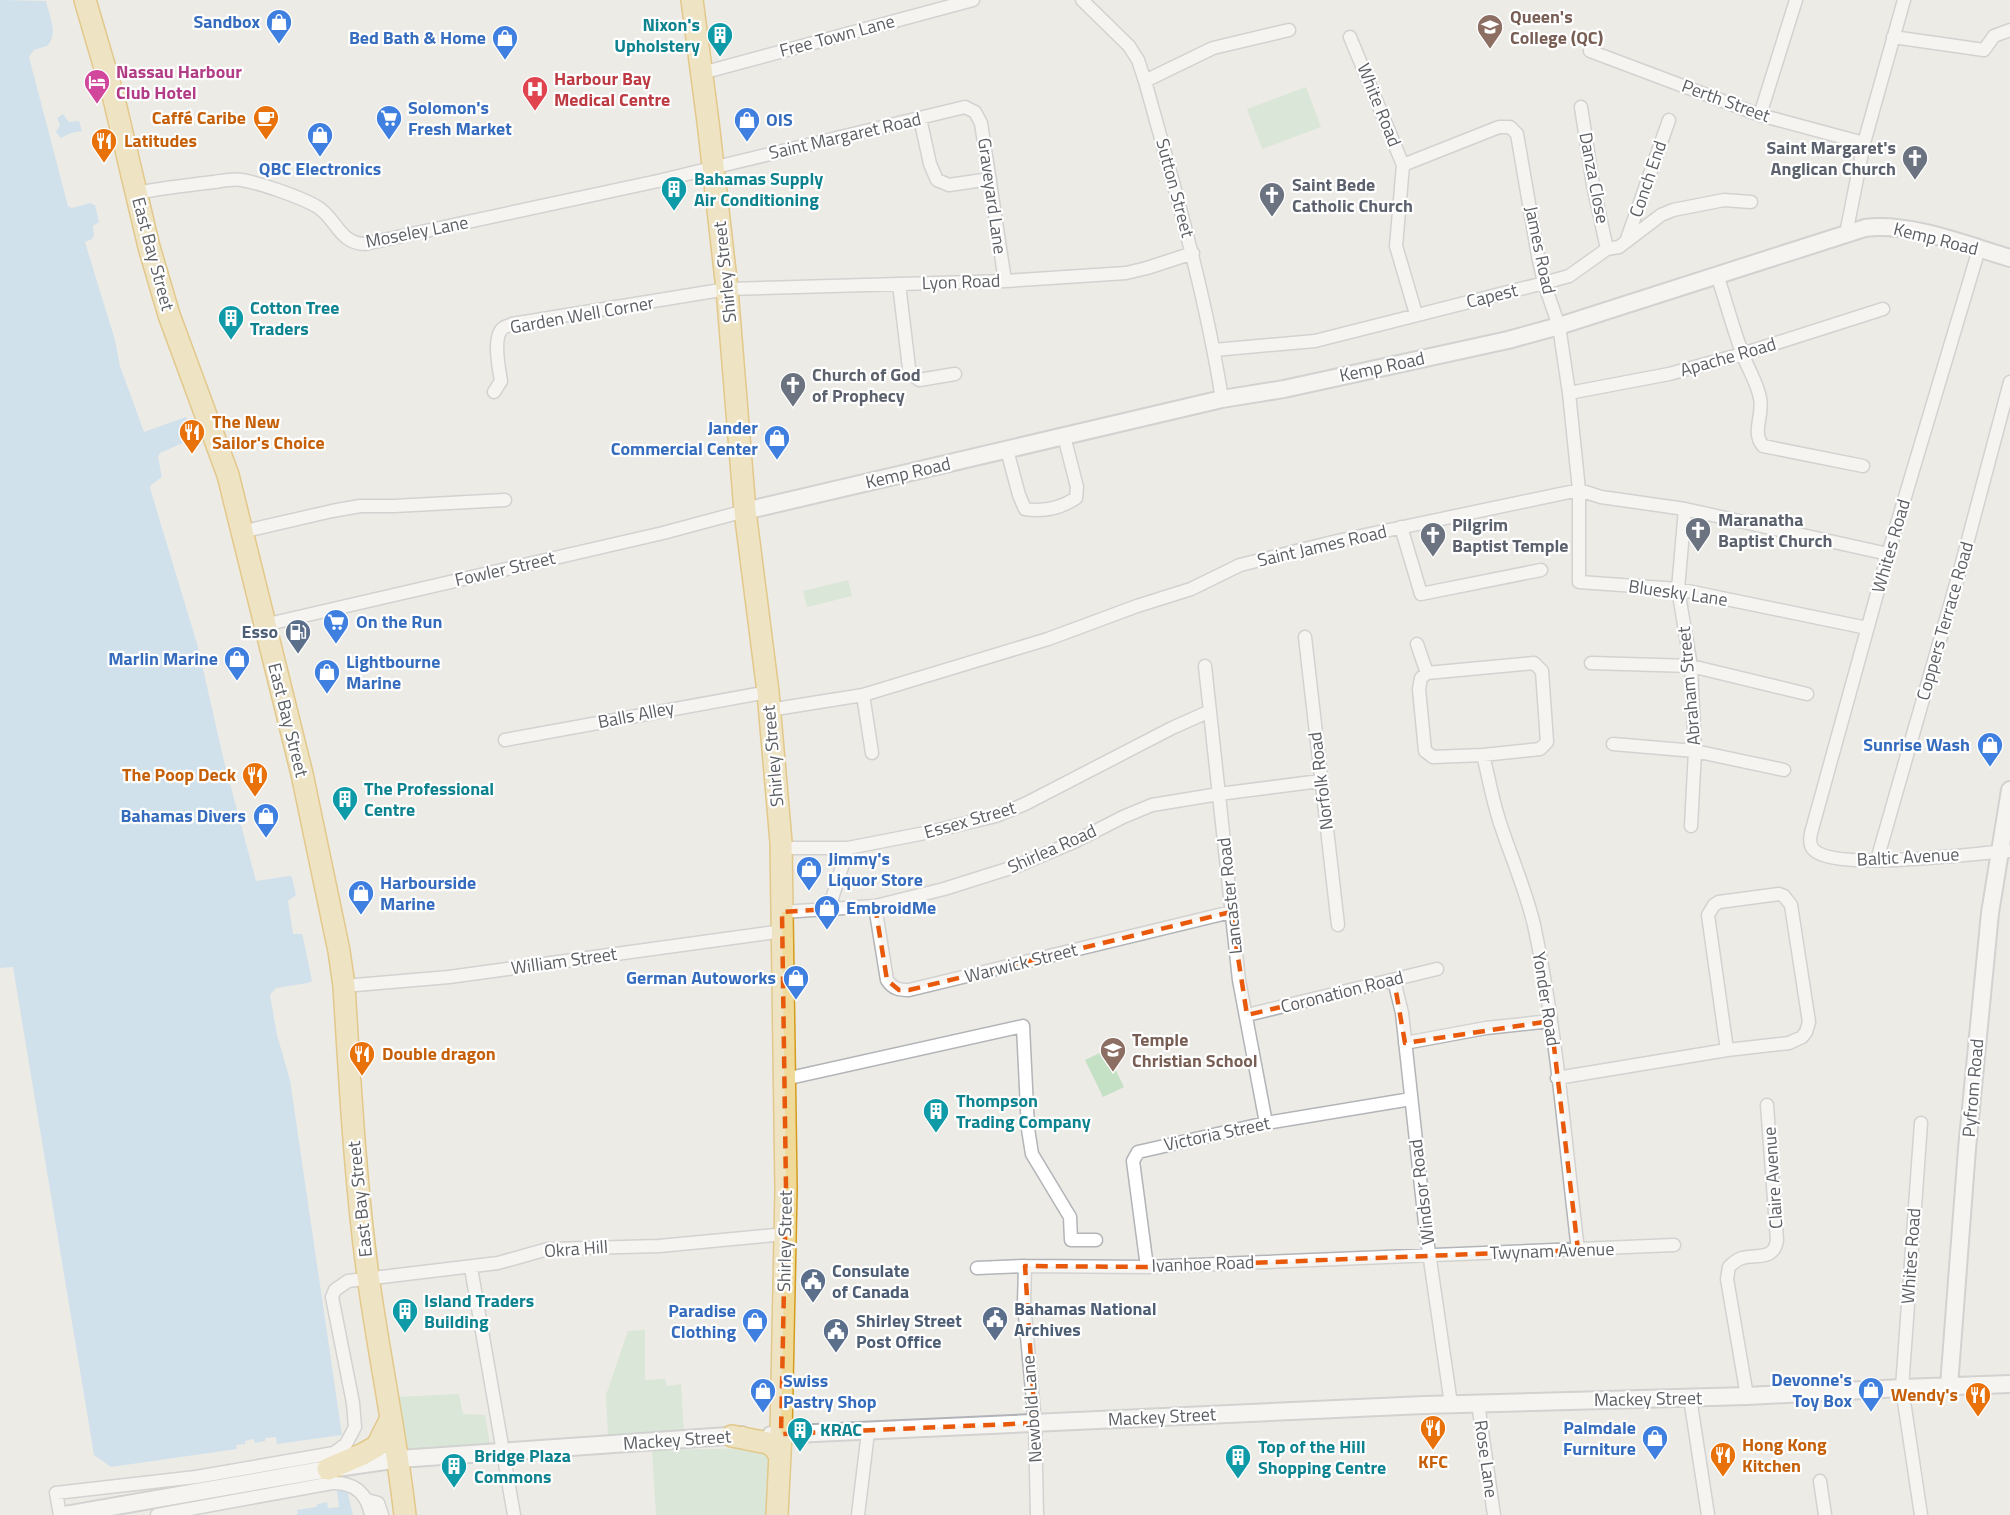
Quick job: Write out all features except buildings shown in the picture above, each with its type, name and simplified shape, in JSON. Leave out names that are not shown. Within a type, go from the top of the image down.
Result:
[{"type":"highway","name":"East Bay Street","points":[[85,0],[114,99],[136,193],[169,315],[228,475],[302,774],[339,951],[344,986],[354,1146],[368,1278],[399,1459],[405,1515]]},
{"type":"highway","name":"Shirley Street","points":[[692,0],[727,289],[745,511],[768,701],[781,848],[785,1233],[777,1515]]},
{"type":"highway","points":[[322,1470],[377,1446],[391,1418]]},
{"type":"highway","points":[[732,1436],[768,1443],[780,1456]]},
{"type":"main road","name":"Kemp Road","points":[[745,511],[1222,399],[1508,340],[1607,312],[1873,227],[1906,228],[2010,258]]},
{"type":"main road","name":"Pyfrom Road","points":[[1949,1386],[1967,1149],[1990,913],[2004,851],[2010,790]]},
{"type":"main road","name":"Mackey Street","points":[[65,1515],[322,1470],[399,1459],[503,1451],[732,1436],[868,1432],[1451,1404],[1747,1396],[2010,1384]]},
{"type":"street","name":"Free Town Lane","points":[[702,73],[973,0]]},
{"type":"street","name":"Sutton Street","points":[[1082,0],[1129,46],[1138,60],[1192,253],[1214,350],[1222,399]]},
{"type":"street","points":[[1760,115],[1796,0]]},
{"type":"street","points":[[1846,234],[1864,143],[1904,0]]},
{"type":"street","points":[[1145,81],[1213,48],[1289,30]]},
{"type":"street","points":[[1893,37],[1984,50],[1994,36],[2010,30]]},
{"type":"street","name":"White Road","points":[[1350,37],[1403,165],[1396,246],[1416,314]]},
{"type":"street","name":"Perth Street","points":[[1590,51],[1760,115],[1864,143]]},
{"type":"street","name":"Saint Margaret Road","points":[[713,167],[960,107],[975,112]]},
{"type":"street","name":"Danza Close","points":[[1581,107],[1593,185],[1608,249]]},
{"type":"street","name":"Graveyard Lane","points":[[975,112],[981,123],[1005,281]]},
{"type":"street","points":[[921,118],[930,164],[937,180],[949,185],[990,179]]},
{"type":"street","name":"Conch End","points":[[1627,239],[1668,120]]},
{"type":"street","name":"James Road","points":[[1403,165],[1499,127],[1513,128],[1517,134],[1538,256],[1544,283],[1559,326],[1569,393],[1579,490]]},
{"type":"street","name":"Moseley Lane","points":[[136,193],[240,179],[299,198],[317,207],[327,214],[347,240],[355,244],[365,244],[713,167]]},
{"type":"street","name":"Capest","points":[[1214,350],[1315,341],[1544,283],[1569,276],[1608,249],[1619,247],[1661,215],[1673,210],[1724,200],[1751,202]]},
{"type":"street","name":"Whites Road","points":[[1810,844],[1811,833],[1888,554],[1979,249]]},
{"type":"street","name":"Lyon Road","points":[[727,289],[1005,281],[1126,273],[1192,253]]},
{"type":"street","points":[[1717,275],[1742,354],[1761,400],[1761,414],[1756,430],[1759,441],[1763,446],[1863,466]]},
{"type":"street","points":[[899,284],[909,368],[913,375],[919,381],[955,374]]},
{"type":"street","name":"Garden Well Corner","points":[[494,392],[501,381],[497,336],[502,329],[512,324],[727,289]]},
{"type":"street","name":"Apache Road","points":[[1569,393],[1669,374],[1742,354],[1883,309]]},
{"type":"street","name":"Coppers Terrace Road","points":[[1877,860],[1960,570],[2010,382]]},
{"type":"street","points":[[1007,450],[1025,510],[1040,511],[1068,504],[1076,498],[1077,487],[1064,436]]},
{"type":"street","name":"Saint James Road","points":[[768,701],[863,695],[1048,639],[1191,589],[1240,565],[1337,541],[1579,490],[1601,496],[1685,510],[1888,554]]},
{"type":"street","name":"Bluesky Lane","points":[[1579,490],[1579,582],[1678,589],[1867,628]]},
{"type":"street","points":[[241,532],[360,506],[505,500]]},
{"type":"street","name":"Abraham Street","points":[[1685,510],[1678,589],[1690,666],[1695,751],[1691,826]]},
{"type":"street","name":"Fowler Street","points":[[264,625],[663,533],[745,511]]},
{"type":"street","points":[[1401,527],[1421,594],[1540,570]]},
{"type":"street","name":"Norfolk Road","points":[[1305,637],[1338,925]]},
{"type":"street","points":[[1417,644],[1427,673]]},
{"type":"street","points":[[1534,663],[1542,671],[1547,742],[1540,748],[1484,756],[1433,757],[1425,751],[1419,689],[1421,678],[1427,673],[1534,663]]},
{"type":"street","points":[[1591,663],[1690,666],[1807,694]]},
{"type":"street","name":"Lancaster Road","points":[[1205,666],[1239,980],[1266,1123]]},
{"type":"street","points":[[863,695],[872,753]]},
{"type":"street","name":"Balls Alley","points":[[505,740],[768,701]]},
{"type":"street","name":"Essex Street","points":[[781,848],[848,848],[943,830],[996,816],[1025,804],[1172,728],[1210,711]]},
{"type":"street","points":[[1613,744],[1695,751],[1784,770]]},
{"type":"street","name":"Yonder Road","points":[[1484,756],[1501,826],[1534,923],[1551,1020],[1578,1250]]},
{"type":"street","name":"Shirlea Road","points":[[783,921],[829,908],[875,906],[944,890],[1017,867],[1152,805],[1320,781]]},
{"type":"street","name":"Baltic Avenue","points":[[1810,844],[1814,850],[1823,855],[1841,859],[1877,860],[2004,851]]},
{"type":"street","points":[[829,908],[848,848]]},
{"type":"street","points":[[1557,1078],[1726,1050],[1790,1043],[1802,1037],[1809,1022],[1791,905],[1784,896],[1779,894],[1719,902],[1710,910],[1708,922],[1726,1050]]},
{"type":"street","name":"Warwick Street","points":[[875,906],[887,980],[891,986],[899,990],[909,990],[1231,912]]},
{"type":"street","name":"William Street","points":[[344,986],[449,977],[783,921]]},
{"type":"street","name":"Coronation Road","points":[[1246,1015],[1437,969]]},
{"type":"street","name":"Windsor Road","points":[[1394,980],[1402,1013],[1430,1255],[1451,1404]]},
{"type":"street","points":[[1406,1043],[1486,1028],[1551,1020]]},
{"type":"street","points":[[785,1079],[1023,1026],[1028,1129],[1032,1154],[1070,1217],[1071,1240],[1096,1240]]},
{"type":"street","name":"Victoria Street","points":[[1147,1267],[1133,1161],[1138,1152],[1266,1123],[1412,1099]]},
{"type":"street","name":"Claire Avenue","points":[[1747,1396],[1727,1279],[1729,1267],[1739,1258],[1771,1254],[1776,1249],[1778,1240],[1767,1104]]},
{"type":"street","name":"Whites Road","points":[[1921,1124],[1902,1388],[1921,1515]]},
{"type":"street","name":"Okra Hill","points":[[60,1515],[56,1493],[196,1477],[334,1453],[340,1449],[352,1435],[355,1427],[353,1403],[332,1298],[335,1290],[348,1281],[471,1268],[548,1249],[659,1246],[785,1233]]},
{"type":"street","name":"Twynam Avenue","points":[[1430,1255],[1674,1245]]},
{"type":"street","name":"Ivanhoe Road","points":[[976,1268],[1147,1267],[1430,1255]]},
{"type":"street","name":"Newbold Lane","points":[[1025,1266],[1025,1314],[1035,1423],[1037,1515]]},
{"type":"street","points":[[471,1268],[514,1515]]},
{"type":"street","points":[[1690,1398],[1708,1515]]},
{"type":"street","name":"Rose Lane","points":[[1478,1403],[1494,1515]]},
{"type":"street","points":[[858,1515],[868,1432]]},
{"type":"street","points":[[1820,1480],[1825,1515]]},
{"type":"street","points":[[157,1515],[346,1482],[367,1500],[378,1503],[382,1515]]},
{"type":"street","points":[[367,1500],[371,1515]]},
{"type":"highlighted area","points":[[875,906],[887,980],[899,990],[909,990],[1231,912],[1247,1015],[1394,980],[1405,1043],[1551,1021],[1578,1250],[1147,1267],[1025,1266],[1035,1423],[781,1434],[786,1189],[782,912]]},
{"type":"green space","points":[[1306,87],[1321,127],[1262,149],[1247,109]]},
{"type":"green space","points":[[848,580],[852,596],[807,607],[803,591]]},
{"type":"green space","points":[[1106,1050],[1124,1087],[1103,1097],[1085,1060]]},
{"type":"green space","points":[[645,1330],[645,1380],[665,1379],[667,1386],[681,1384],[684,1433],[608,1438],[606,1395],[628,1331]]},
{"type":"green space","points":[[459,1394],[463,1414],[485,1415],[490,1444],[404,1450],[396,1397]]},
{"type":"green space","points":[[759,1448],[775,1461],[772,1515],[656,1515],[652,1450]]},
{"type":"water","points":[[0,0],[46,1],[53,31],[51,41],[47,46],[34,50],[29,57],[68,206],[72,208],[90,203],[95,205],[99,222],[93,226],[92,239],[85,242],[115,340],[120,366],[144,432],[186,417],[192,439],[160,453],[158,457],[162,477],[150,488],[198,647],[224,761],[256,881],[292,877],[296,895],[288,901],[293,934],[302,934],[312,981],[276,988],[270,995],[277,1035],[290,1080],[342,1435],[277,1444],[276,1437],[265,1438],[265,1441],[255,1443],[254,1439],[245,1441],[245,1444],[236,1445],[237,1449],[111,1467],[94,1455],[13,967],[0,968]]},
{"type":"water","points":[[63,114],[69,122],[79,121],[82,131],[61,138],[56,132],[60,125],[57,118]]},
{"type":"water","points":[[347,1490],[353,1515],[295,1515],[298,1514],[297,1510],[316,1507],[318,1504],[327,1502],[328,1508],[339,1507],[337,1491]]},
{"type":"place","name":"Sandbox","points":[[279,45]]},
{"type":"place","name":"Queen's College (QC)","points":[[1490,50]]},
{"type":"place","name":"Nixon's Upholstery","points":[[720,58]]},
{"type":"place","name":"Bed Bath & Home","points":[[505,61]]},
{"type":"place","name":"Nassau Harbour Club Hotel","points":[[97,105]]},
{"type":"place","name":"Harbour Bay Medical Centre","points":[[535,112]]},
{"type":"place","name":"Caffé Caribe","points":[[266,141]]},
{"type":"place","name":"Solomon's Fresh Market","points":[[389,141]]},
{"type":"place","name":"OIS","points":[[747,143]]},
{"type":"place","name":"QBC Electronics","points":[[320,158]]},
{"type":"place","name":"Latitudes","points":[[104,164]]},
{"type":"place","name":"Saint Margaret's Anglican Church","points":[[1915,181]]},
{"type":"place","name":"Bahamas Supply Air Conditioning","points":[[674,212]]},
{"type":"place","name":"Saint Bede Catholic Church","points":[[1272,218]]},
{"type":"place","name":"Cotton Tree Traders","points":[[231,341]]},
{"type":"place","name":"Church of God of Prophecy","points":[[793,408]]},
{"type":"place","name":"The New Sailor's Choice","points":[[192,455]]},
{"type":"place","name":"Jander Commercial Center","points":[[777,461]]},
{"type":"place","name":"Maranatha Baptist Church","points":[[1698,553]]},
{"type":"place","name":"Pilgrim Baptist Temple","points":[[1433,558]]},
{"type":"place","name":"On the Run","points":[[336,645]]},
{"type":"place","name":"Esso","points":[[298,655]]},
{"type":"place","name":"Marlin Marine","points":[[237,682]]},
{"type":"place","name":"Lightbourne Marine","points":[[327,695]]},
{"type":"place","name":"Sunrise Wash","points":[[1990,768]]},
{"type":"place","name":"The Poop Deck","points":[[255,798]]},
{"type":"place","name":"The Professional Centre","points":[[345,822]]},
{"type":"place","name":"Bahamas Divers","points":[[266,839]]},
{"type":"place","name":"Jimmy's Liquor Store","points":[[809,892]]},
{"type":"place","name":"Harbourside Marine","points":[[361,916]]},
{"type":"place","name":"EmbroidMe","points":[[827,931]]},
{"type":"place","name":"German Autoworks","points":[[796,1001]]},
{"type":"place","name":"Temple Christian School","points":[[1113,1073]]},
{"type":"place","name":"Double dragon","points":[[362,1077]]},
{"type":"place","name":"Thompson Trading Company","points":[[936,1134]]},
{"type":"place","name":"Consulate of Canada","points":[[813,1304]]},
{"type":"place","name":"Island Traders Building","points":[[405,1334]]},
{"type":"place","name":"Bahamas National Archives","points":[[995,1342]]},
{"type":"place","name":"Paradise Clothing","points":[[755,1344]]},
{"type":"place","name":"Shirley Street Post Office","points":[[836,1354]]},
{"type":"place","name":"Devonne's Toy Box","points":[[1871,1413]]},
{"type":"place","name":"Swiss Pastry Shop","points":[[763,1414]]},
{"type":"place","name":"Wendy's","points":[[1978,1418]]},
{"type":"place","name":"KFC","points":[[1433,1451]]},
{"type":"place","name":"KRAC","points":[[800,1453]]},
{"type":"place","name":"Palmdale Furniture","points":[[1655,1461]]},
{"type":"place","name":"Hong Kong Kitchen","points":[[1723,1478]]},
{"type":"place","name":"Top of the Hill Shopping Centre","points":[[1238,1480]]},
{"type":"place","name":"Bridge Plaza Commons","points":[[454,1489]]}]
